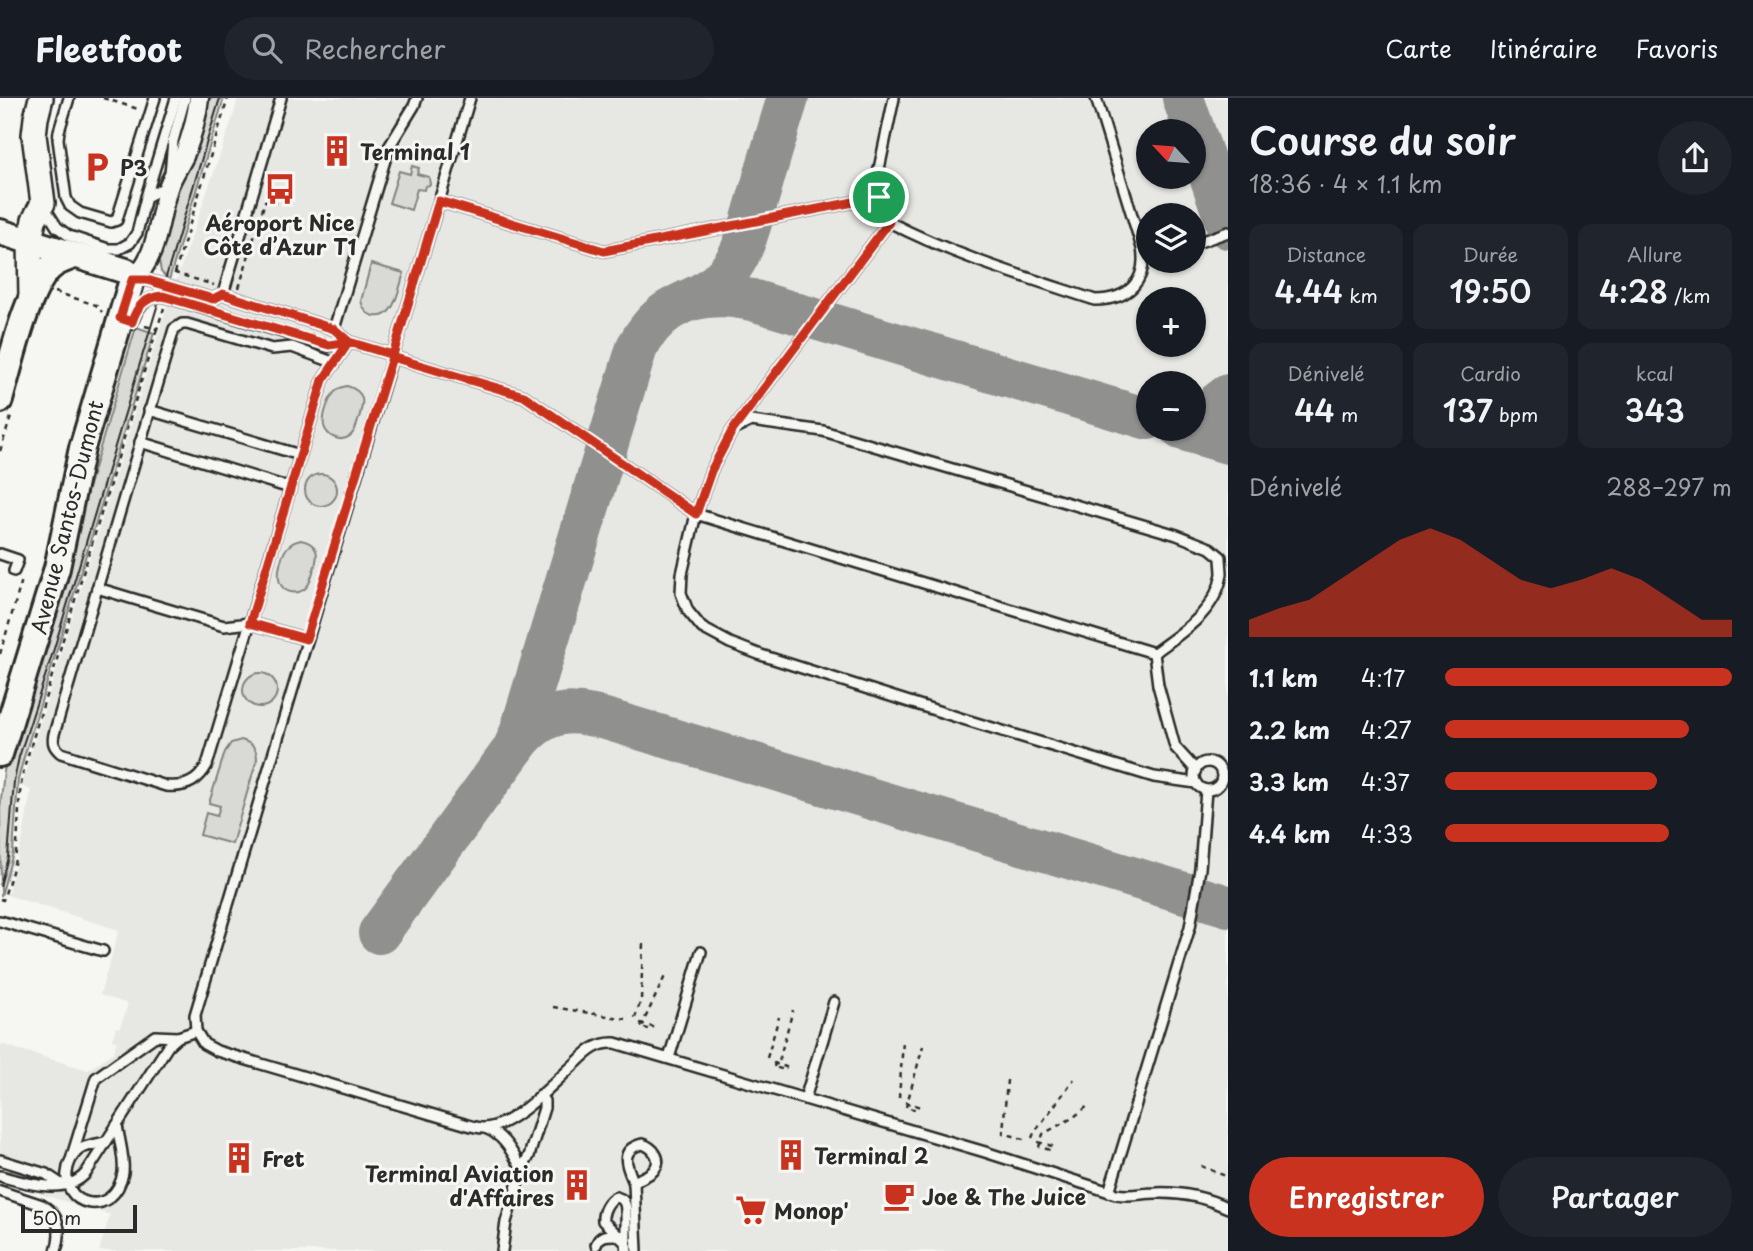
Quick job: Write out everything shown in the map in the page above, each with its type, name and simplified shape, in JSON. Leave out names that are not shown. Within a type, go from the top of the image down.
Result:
[{"type":"main road","points":[[2,233],[34,229],[65,260],[121,284],[132,280]]},
{"type":"main road","points":[[6,407],[42,294],[42,277],[65,260]]},
{"type":"main road","name":"Avenue Santos-Dumont","points":[[0,754],[57,568],[82,448],[127,325],[132,280]]},
{"type":"street","points":[[41,100],[34,135],[32,277],[42,294]]},
{"type":"street","points":[[132,280],[147,261],[169,184],[184,155],[196,101]]},
{"type":"lane","points":[[69,98],[58,139],[68,203],[76,212],[111,222],[117,220],[155,98]]},
{"type":"lane","points":[[34,229],[50,218],[68,236],[113,250],[124,247],[133,239],[176,98]]},
{"type":"lane","points":[[223,294],[281,98]]},
{"type":"lane","points":[[334,329],[389,147],[414,106],[416,98]]},
{"type":"lane","points":[[470,98],[195,1015],[196,1031],[204,1044],[217,1051],[461,1124],[494,1131],[505,1140],[522,1169]]},
{"type":"lane","points":[[894,98],[879,169],[879,197],[889,222],[973,259],[1095,300],[1125,294],[1138,281],[1141,273]]},
{"type":"lane","points":[[1096,98],[1136,228]]},
{"type":"lane","points":[[146,197],[169,184]]},
{"type":"lane","points":[[439,201],[604,251],[879,197]]},
{"type":"lane","points":[[889,222],[732,431],[711,471],[696,514],[682,574],[681,593],[688,611],[702,628],[730,643],[761,654],[1154,777],[1196,783]]},
{"type":"lane","points":[[1206,240],[1228,232]]},
{"type":"lane","points":[[132,280],[147,280],[213,299],[223,294],[334,329],[349,342],[524,396],[696,514],[1154,653]]},
{"type":"lane","points":[[127,325],[143,302],[163,296],[329,345],[349,342]]},
{"type":"lane","points":[[335,363],[292,348],[272,349],[187,324],[174,329],[52,740],[56,749],[66,756],[166,786],[176,787],[191,783],[202,774],[207,765],[323,380],[335,363],[349,342]]},
{"type":"lane","points":[[149,410],[300,455]]},
{"type":"lane","points":[[732,431],[751,421],[823,431],[1177,534],[1210,548],[1221,557],[1222,574],[1211,604],[1194,622],[1154,653]]},
{"type":"lane","points":[[140,442],[290,488]]},
{"type":"lane","points":[[71,499],[87,466]]},
{"type":"lane","points":[[0,554],[18,559],[15,568]]},
{"type":"lane","points":[[97,588],[224,626],[250,623],[306,639]]},
{"type":"lane","points":[[1154,653],[1158,685],[1175,747],[1196,770]]},
{"type":"lane","points":[[1207,762],[1224,769],[1219,785],[1206,790],[1196,783],[1196,770],[1207,762]]},
{"type":"lane","points":[[1109,1192],[1190,926],[1200,869],[1206,790]]},
{"type":"lane","points":[[0,921],[103,951]]},
{"type":"lane","points":[[669,1058],[701,952]]},
{"type":"lane","points":[[805,1099],[834,1002]]},
{"type":"lane","points":[[64,1184],[96,1078],[155,1036],[178,1037],[196,1031]]},
{"type":"lane","points":[[0,1176],[34,1186],[64,1184],[83,1177],[166,1049],[178,1037]]},
{"type":"lane","points":[[485,1128],[513,1118],[590,1049],[615,1042],[985,1152],[1109,1192],[1126,1196],[1175,1193],[1203,1198],[1228,1208]]},
{"type":"lane","points":[[502,1251],[506,1222],[544,1108],[540,1095]]},
{"type":"lane","points":[[0,1160],[46,1174],[64,1184],[76,1197],[93,1204],[106,1201],[121,1180],[123,1166],[117,1125]]},
{"type":"lane","points":[[70,1160],[81,1149],[106,1143]]},
{"type":"lane","points":[[634,1183],[637,1251]]},
{"type":"lane","points":[[0,1191],[42,1205],[54,1214],[60,1231],[56,1251]]},
{"type":"lane","points":[[596,1245],[603,1236],[623,1243]]},
{"type":"path","points":[[103,98],[143,110]]},
{"type":"path","points":[[175,273],[228,98]]},
{"type":"path","points":[[42,294],[96,305],[102,313],[127,325],[152,328]]},
{"type":"path","points":[[0,899],[4,900],[14,865],[21,781],[25,765],[157,329]]},
{"type":"path","points":[[0,451],[6,407]]},
{"type":"path","points":[[0,654],[26,568],[15,568]]},
{"type":"path","points":[[635,1018],[641,1000],[643,942]]},
{"type":"path","points":[[640,1023],[647,1025],[653,1027],[652,1030],[641,1027],[642,1025],[647,1014],[652,1003],[658,990],[666,974]]},
{"type":"path","points":[[553,1007],[626,1019]]},
{"type":"path","points":[[773,1065],[776,1059],[779,1060],[793,1010]]},
{"type":"path","points":[[767,1058],[779,1017]]},
{"type":"path","points":[[899,1098],[903,1041]]},
{"type":"path","points":[[905,1105],[923,1046]]},
{"type":"path","points":[[1032,1138],[1074,1079]]},
{"type":"path","points":[[1007,1080],[1003,1133],[1024,1139]]},
{"type":"path","points":[[1039,1144],[1042,1134],[1074,1117],[1089,1105]]},
{"type":"path","points":[[1201,1166],[1228,1177]]},
{"type":"shaded area","points":[[206,98],[224,98],[169,280],[161,272],[158,256]]},
{"type":"shaded area","points":[[238,98],[1228,98],[1228,1251],[99,1251],[110,1215],[0,1182],[0,1044],[88,1070],[114,1052],[117,1042],[112,1040],[116,1027],[120,1028],[128,1004],[100,995],[119,930],[4,894],[11,891],[9,889],[23,837],[31,790],[21,786],[162,322]]},
{"type":"shaded area","points":[[412,166],[419,168],[417,174],[429,177],[430,185],[425,186],[424,190],[417,189],[411,210],[389,203],[399,171],[410,174]]},
{"type":"shaded area","points":[[371,264],[404,273],[392,308],[382,316],[369,314],[361,301]]},
{"type":"shaded area","points":[[136,327],[154,333],[24,757],[18,780],[13,853],[1,896],[0,809],[4,771]]},
{"type":"shaded area","points":[[347,386],[361,395],[362,404],[353,433],[339,439],[326,430],[324,417],[334,393]]},
{"type":"shaded area","points":[[321,474],[333,478],[337,490],[333,502],[321,506],[309,502],[305,490],[309,478]]},
{"type":"shaded area","points":[[301,540],[314,547],[317,559],[308,585],[302,591],[291,592],[279,581],[280,563],[288,547]]},
{"type":"shaded area","points":[[260,673],[272,678],[277,690],[272,702],[260,707],[248,702],[243,690],[248,678]]},
{"type":"shaded area","points":[[241,740],[253,747],[257,759],[232,844],[200,835],[206,813],[217,816],[220,806],[209,803],[225,752],[231,743]]},
{"type":"taxiway","points":[[514,747],[637,347],[658,318],[712,287],[733,266],[747,236],[788,98]]},
{"type":"taxiway","points":[[1183,98],[1228,228]]},
{"type":"taxiway","points":[[691,300],[722,296],[752,300],[1136,415]]},
{"type":"taxiway","points":[[1206,410],[1228,395]]},
{"type":"taxiway","points":[[1206,436],[1228,443]]},
{"type":"taxiway","points":[[379,933],[520,740],[543,720],[566,714],[591,716],[619,723],[1228,906]]},
{"type":"tram line","points":[[0,886],[8,857],[14,781],[19,757],[220,98]]},
{"type":"place","name":"Terminal 1","points":[[337,151]]},
{"type":"place","name":"P3","points":[[97,167]]},
{"type":"place","name":"Aéroport Nice Côte d’Azur T1","points":[[280,189]]},
{"type":"place","name":"Terminal 2","points":[[791,1155]]},
{"type":"place","name":"Fret","points":[[239,1158]]},
{"type":"place","name":"Terminal Aviation d'Affaires","points":[[577,1185]]},
{"type":"place","name":"Joe & The Juice","points":[[899,1196]]},
{"type":"place","name":"Monop'","points":[[751,1210]]},
{"type":"route","points":[[879,197],[604,251],[439,201],[393,355],[349,342],[329,345],[163,296],[143,302],[134,314],[132,322],[120,318],[132,280],[147,280],[213,299],[223,294],[334,329],[349,342],[323,380],[250,623],[306,639],[392,357],[524,396],[696,514],[711,471],[732,431],[889,222],[879,197]]}]
